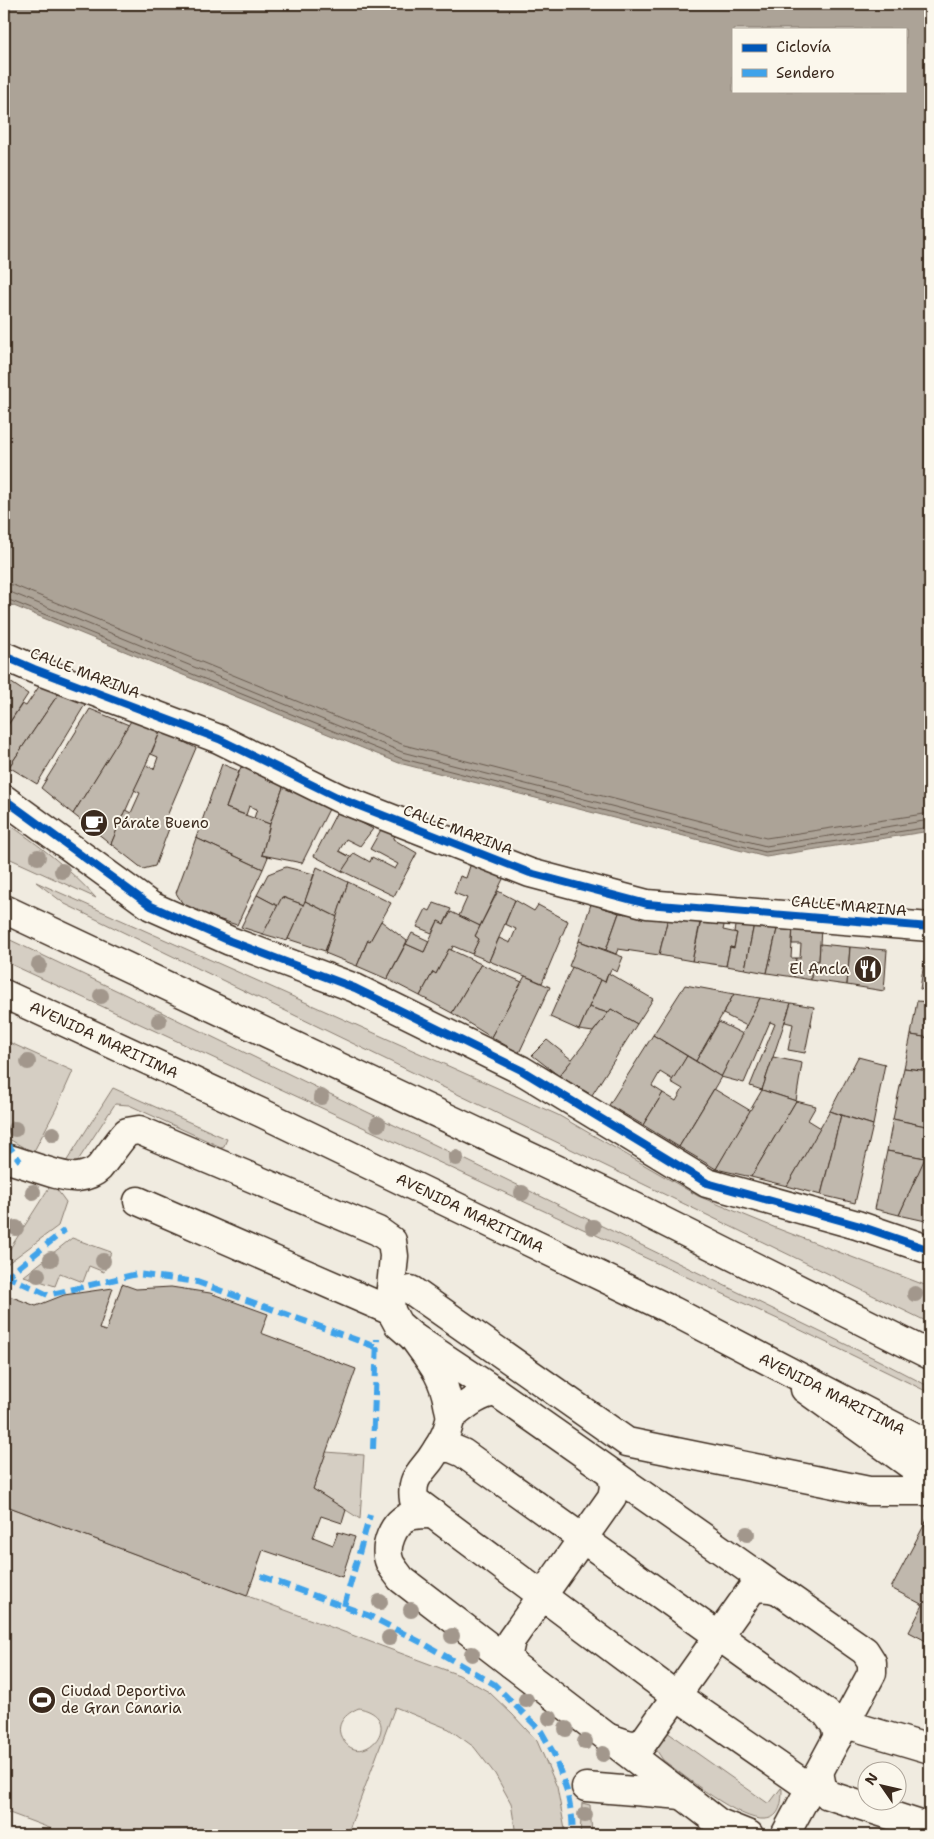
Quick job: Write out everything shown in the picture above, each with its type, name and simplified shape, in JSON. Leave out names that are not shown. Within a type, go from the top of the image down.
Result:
[{"type":"main road","name":"CALLE MARINA","points":[[4,656],[34,670],[219,739],[339,798],[530,873],[647,904],[930,926]]},
{"type":"main road","points":[[4,799],[152,906],[230,941],[355,988],[495,1057],[521,1070],[707,1183],[857,1225],[930,1250]]},
{"type":"main road","points":[[4,909],[615,1197],[930,1355]]},
{"type":"main road","name":"AVENIDA MARITIMA","points":[[4,994],[282,1122],[673,1311],[930,1445]]},
{"type":"main road","points":[[4,1158],[77,1178],[88,1175],[98,1169],[128,1132],[139,1130],[369,1227],[392,1241],[394,1256],[390,1299],[391,1311],[398,1324],[413,1337],[496,1392],[865,1652],[872,1662],[872,1673],[812,1782],[794,1786],[794,1808],[785,1835]]},
{"type":"main road","points":[[138,1201],[391,1311]]},
{"type":"main road","points":[[411,1290],[627,1442],[869,1491],[930,1491]]},
{"type":"main road","points":[[413,1337],[434,1366],[445,1386],[451,1417],[448,1429],[438,1448],[414,1480],[414,1500],[666,1689],[812,1782],[930,1828]]},
{"type":"main road","points":[[757,1355],[930,1479]]},
{"type":"main road","points":[[451,1417],[471,1401],[485,1393],[496,1392]]},
{"type":"main road","points":[[438,1448],[451,1448],[463,1453],[583,1538],[826,1713],[840,1733]]},
{"type":"main road","points":[[512,1664],[508,1654],[511,1640],[612,1497],[614,1487],[612,1474]]},
{"type":"main road","points":[[433,1514],[410,1516],[402,1520],[392,1534],[388,1549],[390,1562],[401,1579],[720,1823],[749,1835]]},
{"type":"main road","points":[[607,1737],[630,1745],[642,1744],[752,1589],[766,1587],[778,1590]]},
{"type":"main road","points":[[840,1733],[848,1726],[856,1727],[930,1749]]},
{"type":"main road","points":[[785,1835],[804,1810],[819,1799],[812,1782]]},
{"type":"main road","points":[[586,1786],[682,1795]]},
{"type":"shaded area","points":[[4,821],[53,857],[96,898],[4,856]]},
{"type":"shaded area","points":[[36,882],[558,1115],[698,1196],[930,1287],[930,1323],[65,904]]},
{"type":"shaded area","points":[[4,937],[882,1362],[930,1387],[930,1393],[784,1322],[4,961]]},
{"type":"shaded area","points":[[4,1040],[73,1071],[33,1153],[9,1139],[4,1139]]},
{"type":"shaded area","points":[[113,1088],[227,1139],[223,1148],[129,1105],[115,1104],[77,1162],[66,1162]]},
{"type":"shaded area","points":[[52,1183],[66,1202],[58,1226],[4,1266],[4,1258]]},
{"type":"shaded area","points":[[72,1238],[111,1252],[104,1272],[89,1266],[83,1282],[60,1273],[55,1286],[24,1276]]},
{"type":"shaded area","points":[[326,1452],[364,1455],[360,1519],[313,1489]]},
{"type":"shaded area","points":[[4,1505],[459,1675],[489,1692],[537,1741],[557,1787],[566,1835],[516,1835],[511,1803],[495,1774],[474,1747],[449,1729],[395,1707],[347,1835],[68,1835],[4,1811]],"holes":[[[359,1708],[373,1714],[380,1722],[381,1731],[377,1739],[370,1746],[361,1749],[351,1748],[340,1735],[339,1729],[342,1720]]]},
{"type":"shaded area","points":[[667,1732],[769,1804],[781,1788],[782,1799],[780,1808],[770,1818],[755,1818],[727,1806],[712,1796],[663,1760],[657,1751],[656,1742]]},
{"type":"shaded area","points":[[582,1803],[590,1805],[592,1835],[580,1835]]},
{"type":"water","points":[[4,4],[930,4],[930,831],[766,857],[399,763],[4,602]]},
{"type":"building","points":[[7,680],[28,694],[4,731],[4,685]]},
{"type":"building","points":[[42,682],[59,693],[9,767],[4,764],[4,731],[22,704],[26,706]]},
{"type":"building","points":[[59,693],[86,703],[37,784],[9,767]]},
{"type":"building","points":[[90,709],[129,725],[73,814],[41,788]]},
{"type":"building","points":[[134,716],[161,730],[111,844],[73,814]]},
{"type":"building","points":[[161,730],[180,734],[178,739],[196,748],[164,823],[170,826],[155,866],[143,869],[111,844],[125,810],[131,813],[140,793],[134,790],[146,765],[154,769],[158,757],[151,754]]},
{"type":"building","points":[[222,764],[239,771],[226,808],[270,824],[262,855],[268,857],[263,869],[196,838]]},
{"type":"building","points":[[241,767],[285,782],[270,824],[254,818],[257,809],[249,806],[246,815],[226,808]]},
{"type":"building","points":[[285,782],[330,807],[302,863],[262,855],[270,824]]},
{"type":"building","points":[[338,810],[373,829],[360,846],[346,839],[339,851],[352,858],[342,871],[314,856]]},
{"type":"building","points":[[383,826],[396,834],[393,839],[417,853],[394,896],[342,871],[354,853],[370,862],[372,857],[395,869],[398,864],[370,849]]},
{"type":"building","points":[[196,838],[263,869],[237,925],[186,909],[176,893]]},
{"type":"building","points":[[472,860],[504,877],[480,926],[459,916],[467,898],[454,893],[460,876],[466,878]]},
{"type":"building","points":[[286,867],[314,874],[304,905],[282,897],[278,906],[257,895],[268,874]]},
{"type":"building","points":[[317,867],[348,882],[337,917],[305,901]]},
{"type":"building","points":[[348,882],[391,903],[370,941],[368,940],[357,966],[325,953]]},
{"type":"building","points":[[498,891],[515,900],[489,961],[472,954],[479,939],[475,936]]},
{"type":"building","points":[[257,895],[278,906],[263,934],[241,927]]},
{"type":"building","points":[[282,897],[304,905],[287,941],[263,934]]},
{"type":"building","points":[[515,900],[534,911],[538,905],[568,921],[542,983],[489,961],[499,938],[510,943],[516,929],[505,924]]},
{"type":"building","points":[[305,901],[337,917],[325,951],[288,939]]},
{"type":"building","points":[[434,903],[451,909],[444,924],[438,921],[432,933],[417,927],[426,909],[430,911]]},
{"type":"building","points":[[591,904],[619,913],[606,950],[579,941]]},
{"type":"building","points":[[451,912],[480,926],[475,936],[479,939],[472,954],[453,946],[451,951],[449,949],[436,974],[433,972],[420,996],[387,979],[406,944],[424,952],[438,921],[444,924]]},
{"type":"building","points":[[703,912],[726,917],[723,930],[737,933],[734,948],[730,947],[726,966],[692,961]]},
{"type":"building","points":[[619,913],[668,918],[659,955],[618,949],[616,954],[606,950]]},
{"type":"building","points":[[668,918],[700,923],[692,961],[659,955]]},
{"type":"building","points":[[736,920],[754,924],[745,969],[726,966],[730,947],[734,948],[737,933],[734,932]]},
{"type":"building","points":[[381,921],[407,941],[387,979],[357,966],[368,940],[370,941]]},
{"type":"building","points":[[754,924],[778,925],[767,973],[745,969]]},
{"type":"building","points":[[778,925],[793,926],[791,958],[796,958],[794,977],[767,973]]},
{"type":"building","points":[[793,926],[821,928],[819,961],[812,960],[811,980],[794,977],[796,958],[800,958],[801,944],[792,944]]},
{"type":"building","points":[[412,933],[429,941],[424,952],[406,944]]},
{"type":"building","points":[[579,941],[623,957],[617,972],[611,969],[605,982],[569,966]]},
{"type":"building","points":[[927,943],[930,943],[930,991],[920,989]]},
{"type":"building","points":[[820,944],[850,947],[847,985],[811,980],[812,960],[819,961]]},
{"type":"building","points":[[850,947],[887,950],[884,991],[847,985]]},
{"type":"building","points":[[449,949],[481,964],[452,1013],[420,996],[433,972],[436,974]]},
{"type":"building","points":[[481,964],[522,982],[491,1037],[452,1013]]},
{"type":"building","points":[[572,967],[601,980],[579,1030],[550,1017]]},
{"type":"building","points":[[608,973],[653,999],[637,1024],[611,1009],[608,1013],[589,1007],[601,980],[605,982]]},
{"type":"building","points":[[525,976],[550,987],[519,1053],[491,1037]]},
{"type":"building","points":[[685,985],[734,994],[696,1061],[653,1035]]},
{"type":"building","points":[[734,994],[760,998],[747,1026],[723,1014]]},
{"type":"building","points":[[760,998],[791,1003],[762,1090],[750,1086],[775,1024],[770,1022],[744,1083],[721,1077]]},
{"type":"building","points":[[917,1001],[930,1002],[930,1038],[911,1035]]},
{"type":"building","points":[[791,1003],[814,1007],[805,1053],[788,1050],[793,1024],[785,1022]]},
{"type":"building","points":[[589,1007],[608,1013],[593,1032],[579,1030]]},
{"type":"building","points":[[611,1009],[637,1024],[592,1095],[559,1076]]},
{"type":"building","points":[[719,1022],[743,1034],[721,1077],[696,1061]]},
{"type":"building","points":[[653,1035],[687,1056],[673,1080],[660,1072],[652,1086],[663,1093],[643,1125],[609,1105]]},
{"type":"building","points":[[911,1035],[930,1038],[930,1071],[904,1068]]},
{"type":"building","points":[[547,1040],[572,1060],[559,1076],[532,1055]]},
{"type":"building","points":[[687,1056],[721,1077],[679,1147],[643,1125],[663,1093],[676,1101],[683,1089],[671,1082]]},
{"type":"building","points":[[773,1057],[802,1063],[796,1101],[762,1090]]},
{"type":"building","points":[[858,1057],[885,1064],[873,1125],[830,1111]]},
{"type":"building","points":[[904,1068],[930,1071],[930,1127],[893,1119]]},
{"type":"building","points":[[714,1089],[751,1111],[716,1169],[679,1147]]},
{"type":"building","points":[[762,1090],[796,1101],[751,1177],[716,1169]]},
{"type":"building","points":[[796,1101],[816,1106],[808,1120],[821,1128],[787,1186],[751,1177]]},
{"type":"building","points":[[830,1111],[841,1115],[821,1195],[787,1186]]},
{"type":"building","points":[[841,1115],[873,1125],[855,1203],[821,1195]]},
{"type":"building","points":[[893,1119],[930,1127],[930,1145],[925,1158],[887,1151]]},
{"type":"building","points":[[930,1145],[930,1222],[899,1215]]},
{"type":"building","points":[[887,1151],[925,1158],[899,1215],[875,1209]]},
{"type":"building","points":[[122,1284],[136,1289],[171,1287],[210,1293],[268,1314],[261,1333],[356,1369],[313,1489],[346,1510],[342,1523],[321,1516],[313,1537],[333,1545],[338,1532],[355,1537],[342,1577],[263,1550],[247,1596],[4,1505],[4,1294],[36,1306],[64,1295],[113,1288],[99,1329],[106,1331]]},
{"type":"building","points":[[930,1514],[930,1643],[909,1632],[923,1605],[891,1588]]},
{"type":"marked path","points":[[4,1144],[9,1146],[20,1161]]},
{"type":"marked path","points":[[4,1279],[65,1230]]},
{"type":"marked path","points":[[4,1277],[7,1276],[48,1295],[137,1274],[197,1282],[376,1347]]},
{"type":"marked path","points":[[373,1449],[377,1339]]},
{"type":"marked path","points":[[344,1606],[370,1515]]},
{"type":"marked path","points":[[261,1576],[370,1616],[494,1684],[541,1731],[554,1754],[567,1791],[573,1835]]},
{"type":"cycle path","points":[[4,656],[219,739],[339,798],[530,873],[647,904],[930,927]]},
{"type":"cycle path","points":[[4,799],[151,906],[230,941],[355,988],[521,1070],[707,1183],[857,1225],[930,1250]]},
{"type":"place","name":"Párate Bueno","points":[[94,823]]},
{"type":"place","name":"El Ancla","points":[[868,969]]},
{"type":"place","name":"Ciudad Deportiva de Gran Canaria","points":[[42,1700]]}]
